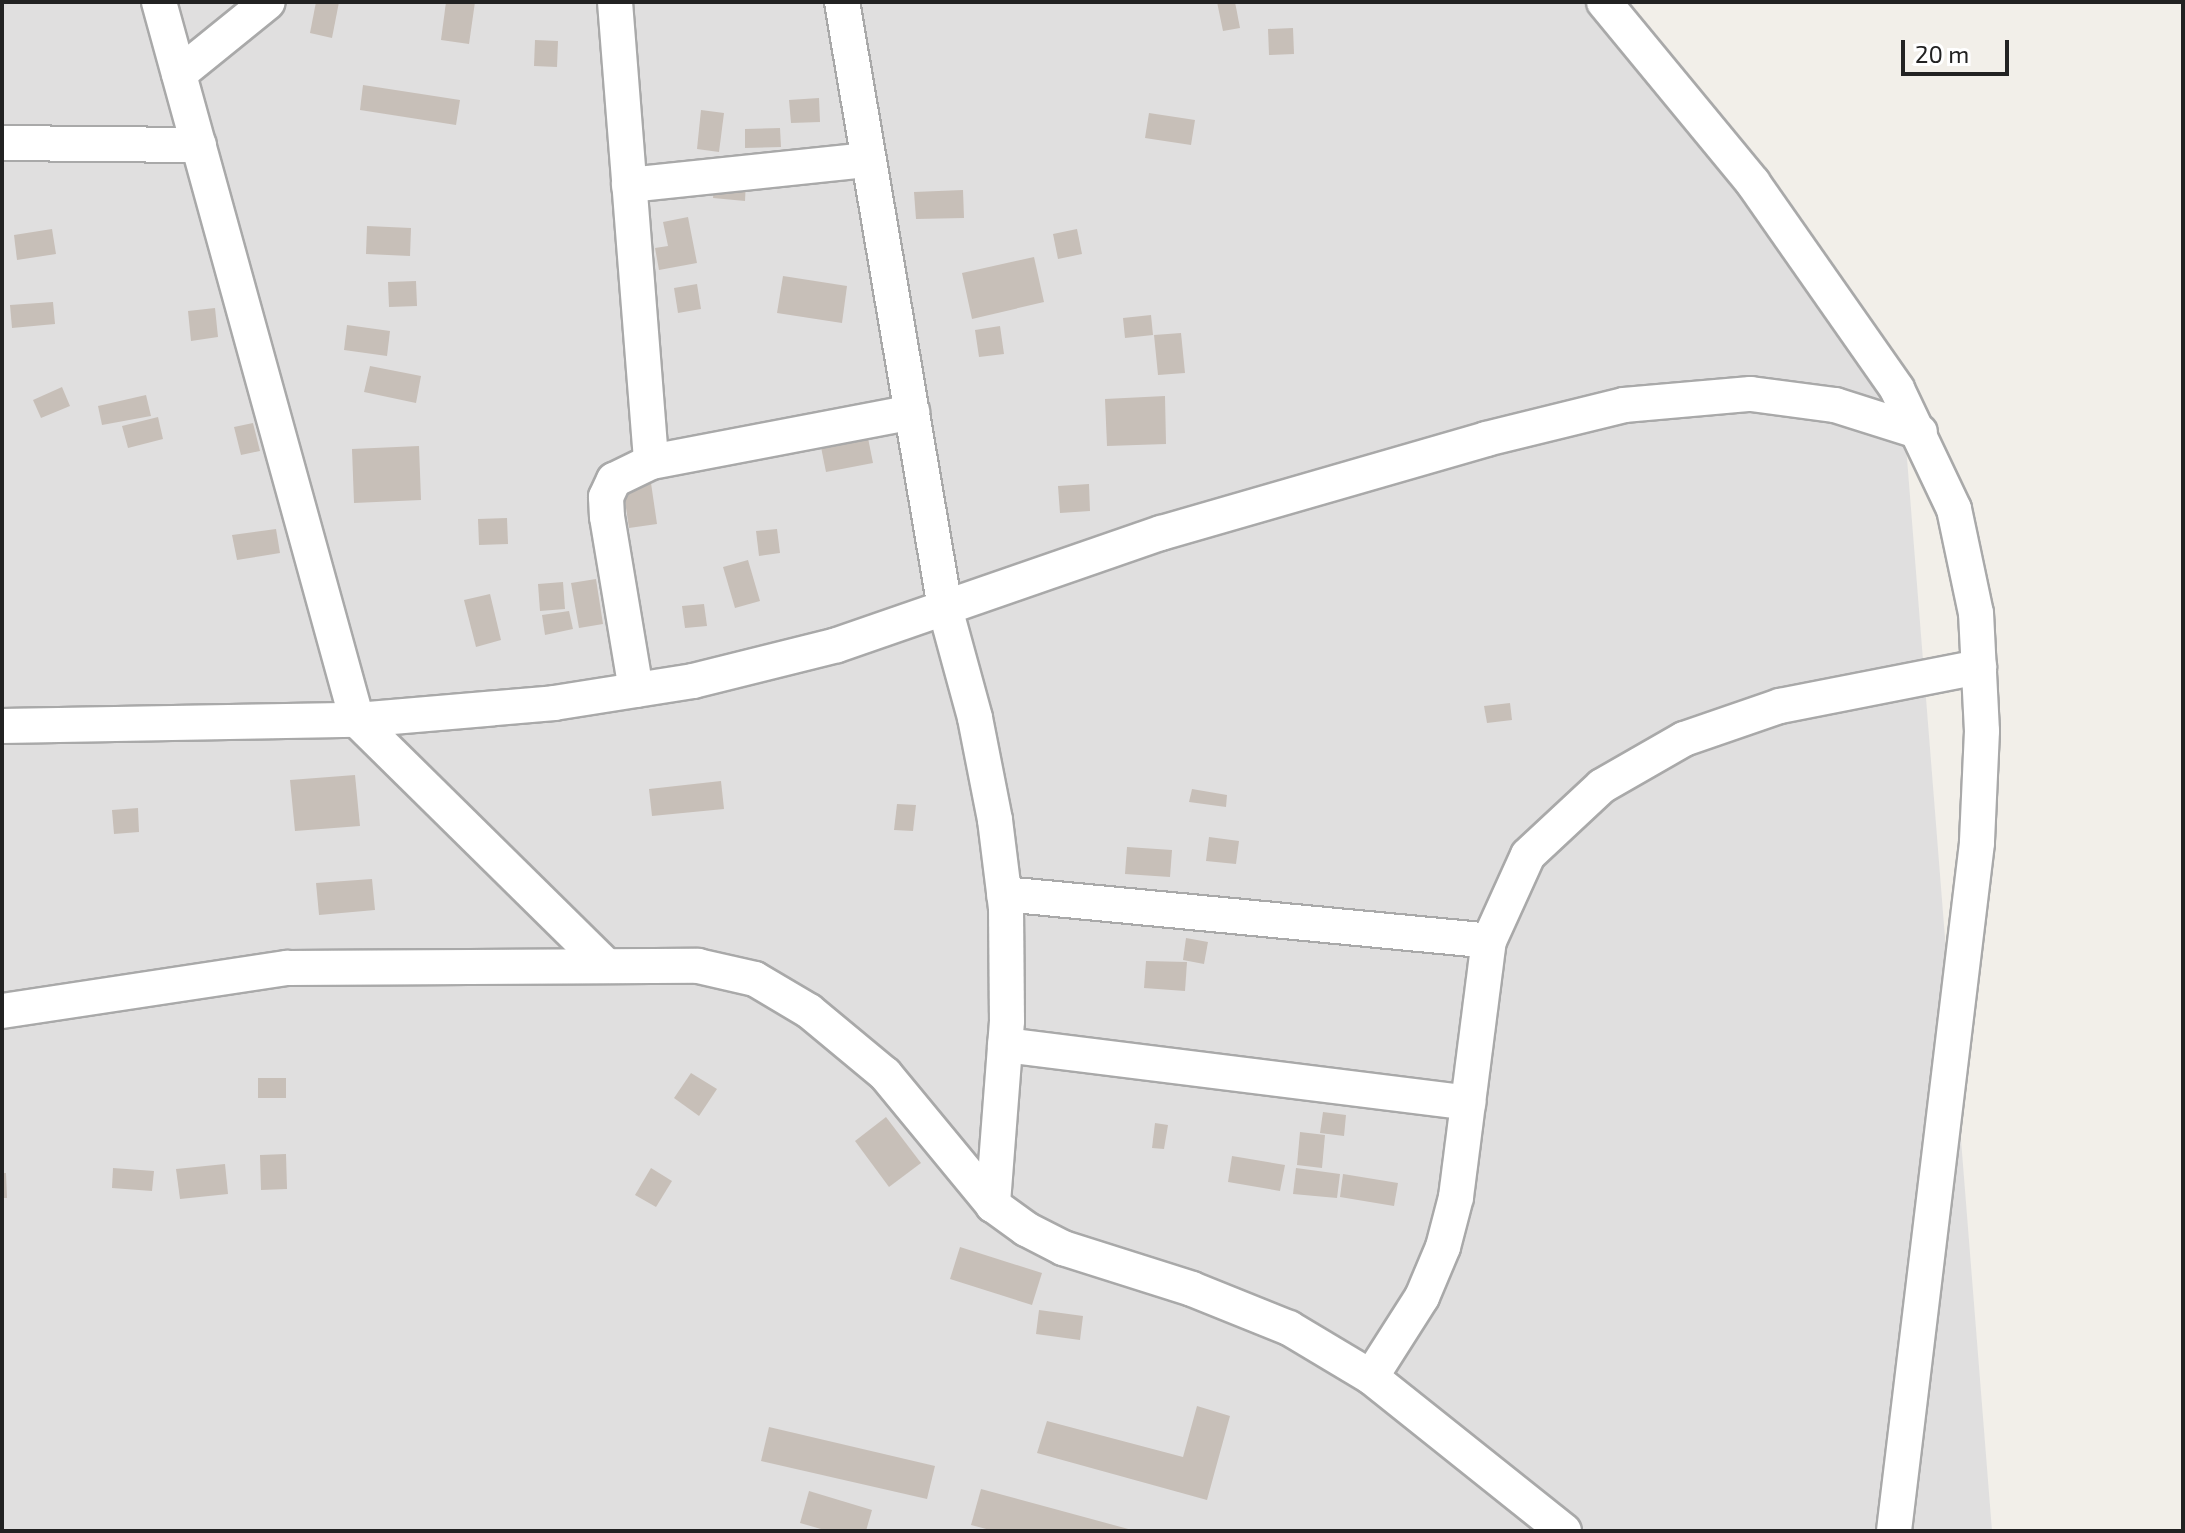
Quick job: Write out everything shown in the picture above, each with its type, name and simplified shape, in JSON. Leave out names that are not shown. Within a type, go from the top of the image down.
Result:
[{"type":"street","points":[[159,2],[357,720],[604,964]]},
{"type":"street","points":[[179,74],[268,2]]},
{"type":"street","points":[[615,2],[651,462]]},
{"type":"street","points":[[842,2],[945,608],[975,718],[995,820],[1004,894],[1005,1045],[993,1205]]},
{"type":"street","points":[[1604,2],[1753,183],[1897,389],[1954,509],[1976,613],[1982,731],[1977,843],[1894,1531]]},
{"type":"street","points":[[2,143],[199,145]]},
{"type":"street","points":[[629,185],[868,160]]},
{"type":"street","points":[[2,726],[357,720],[554,703],[693,681],[837,645],[1161,533],[1486,439],[1624,405],[1751,394],[1835,405],[1920,432]]},
{"type":"street","points":[[636,690],[606,497],[614,480],[651,462],[912,412]]},
{"type":"street","points":[[1371,1377],[1422,1297],[1443,1247],[1456,1197],[1489,941],[1528,855],[1602,786],[1684,739],[1780,706],[1979,667]]},
{"type":"street","points":[[1004,894],[1489,941]]},
{"type":"street","points":[[2,1011],[287,968],[604,964],[698,966],[755,979],[809,1011],[885,1074],[993,1205],[1026,1229],[1063,1248],[1192,1289],[1289,1328],[1371,1377],[1564,1531]]},
{"type":"street","points":[[1005,1045],[1468,1103]]},
{"type":"shaded area","points":[[2,2],[1602,2],[1903,408],[1992,1531],[2,1531]]},
{"type":"building","points":[[316,2],[339,2],[332,38],[310,33]]},
{"type":"building","points":[[446,2],[475,2],[469,44],[441,40]]},
{"type":"building","points":[[1217,2],[1235,2],[1240,28],[1223,31]]},
{"type":"building","points":[[1293,28],[1294,54],[1269,55],[1268,29]]},
{"type":"building","points":[[535,40],[558,41],[557,67],[534,66]]},
{"type":"building","points":[[363,85],[460,100],[456,125],[360,110]]},
{"type":"building","points":[[819,98],[820,122],[791,123],[789,100]]},
{"type":"building","points":[[701,110],[724,113],[719,152],[697,149]]},
{"type":"building","points":[[1149,113],[1195,120],[1191,145],[1145,138]]},
{"type":"building","points":[[780,128],[781,147],[745,148],[745,129]]},
{"type":"building","points":[[715,179],[746,180],[745,201],[713,198]]},
{"type":"building","points":[[963,190],[964,218],[916,219],[914,192]]},
{"type":"building","points":[[688,217],[697,263],[659,270],[655,248],[668,246],[663,222]]},
{"type":"building","points":[[367,226],[411,228],[410,256],[366,254]]},
{"type":"building","points":[[52,229],[56,254],[17,260],[14,235]]},
{"type":"building","points":[[1077,229],[1082,254],[1058,259],[1053,234]]},
{"type":"building","points":[[1034,257],[1044,302],[972,319],[962,273]]},
{"type":"building","points":[[783,276],[847,286],[842,323],[777,313]]},
{"type":"building","points":[[416,281],[417,306],[389,307],[388,282]]},
{"type":"building","points":[[697,284],[701,309],[678,313],[674,288]]},
{"type":"building","points":[[53,302],[55,324],[12,328],[10,305]]},
{"type":"building","points":[[215,308],[218,337],[191,341],[188,311]]},
{"type":"building","points":[[1151,315],[1153,335],[1125,338],[1123,318]]},
{"type":"building","points":[[347,325],[390,331],[387,356],[344,350]]},
{"type":"building","points":[[1000,326],[1004,354],[979,357],[975,330]]},
{"type":"building","points":[[1181,333],[1185,373],[1158,375],[1154,335]]},
{"type":"building","points":[[370,366],[421,376],[416,403],[364,392]]},
{"type":"building","points":[[62,387],[70,406],[41,418],[33,400]]},
{"type":"building","points":[[146,395],[151,416],[102,425],[98,406]]},
{"type":"building","points":[[1165,396],[1166,444],[1107,446],[1105,399]]},
{"type":"building","points":[[158,417],[163,439],[128,448],[122,426]]},
{"type":"building","points":[[253,423],[260,451],[241,455],[234,427]]},
{"type":"building","points":[[867,433],[873,463],[826,472],[820,442]]},
{"type":"building","points":[[419,446],[421,500],[354,503],[352,449]]},
{"type":"building","points":[[651,483],[657,524],[629,528],[623,487]]},
{"type":"building","points":[[1089,484],[1090,511],[1060,513],[1058,486]]},
{"type":"building","points":[[507,518],[508,544],[479,545],[478,519]]},
{"type":"building","points":[[276,529],[280,553],[237,560],[232,535]]},
{"type":"building","points":[[777,529],[780,553],[759,556],[756,531]]},
{"type":"building","points":[[748,560],[760,601],[735,608],[723,567]]},
{"type":"building","points":[[596,579],[603,624],[579,628],[571,583]]},
{"type":"building","points":[[563,582],[565,609],[540,611],[538,584]]},
{"type":"building","points":[[490,594],[501,640],[476,647],[464,600]]},
{"type":"building","points":[[704,604],[707,626],[685,628],[682,606]]},
{"type":"building","points":[[569,611],[573,629],[545,635],[542,615]]},
{"type":"building","points":[[1510,703],[1512,720],[1487,723],[1484,706]]},
{"type":"building","points":[[355,775],[360,826],[295,831],[290,780]]},
{"type":"building","points":[[721,781],[724,809],[652,816],[649,789]]},
{"type":"building","points":[[1192,789],[1227,795],[1226,807],[1189,802]]},
{"type":"building","points":[[897,804],[916,805],[913,831],[894,830]]},
{"type":"building","points":[[138,808],[139,832],[114,834],[112,810]]},
{"type":"building","points":[[1209,837],[1239,841],[1236,864],[1206,861]]},
{"type":"building","points":[[1127,847],[1172,850],[1170,877],[1125,874]]},
{"type":"building","points":[[372,879],[375,910],[319,915],[316,883]]},
{"type":"building","points":[[1186,938],[1208,942],[1204,964],[1183,960]]},
{"type":"building","points":[[1146,961],[1187,962],[1185,991],[1144,988]]},
{"type":"building","points":[[691,1073],[717,1089],[699,1116],[674,1098]]},
{"type":"building","points":[[258,1078],[286,1078],[286,1098],[258,1098]]},
{"type":"building","points":[[1323,1112],[1346,1115],[1344,1136],[1320,1133]]},
{"type":"building","points":[[886,1117],[921,1163],[889,1187],[855,1141]]},
{"type":"building","points":[[1155,1123],[1168,1125],[1164,1149],[1152,1148]]},
{"type":"building","points":[[1300,1132],[1325,1135],[1322,1168],[1297,1165]]},
{"type":"building","points":[[286,1154],[287,1189],[261,1190],[260,1155]]},
{"type":"building","points":[[1232,1156],[1285,1165],[1280,1191],[1228,1182]]},
{"type":"building","points":[[225,1164],[228,1194],[180,1199],[176,1169]]},
{"type":"building","points":[[113,1168],[154,1171],[152,1191],[112,1188]]},
{"type":"building","points":[[651,1168],[672,1181],[656,1207],[635,1195]]},
{"type":"building","points":[[1296,1168],[1340,1174],[1337,1198],[1293,1194]]},
{"type":"building","points":[[2,1173],[6,1173],[7,1198],[2,1198]]},
{"type":"building","points":[[1343,1174],[1398,1183],[1394,1206],[1340,1197]]},
{"type":"building","points":[[960,1247],[1042,1273],[1032,1305],[950,1279]]},
{"type":"building","points":[[1039,1310],[1083,1316],[1080,1340],[1036,1334]]},
{"type":"building","points":[[1197,1406],[1230,1416],[1207,1500],[1037,1453],[1047,1421],[1183,1457]]},
{"type":"building","points":[[769,1427],[935,1466],[927,1499],[761,1461]]},
{"type":"building","points":[[981,1489],[1132,1531],[994,1531],[971,1525]]},
{"type":"building","points":[[809,1491],[872,1510],[866,1531],[828,1531],[800,1523]]}]
